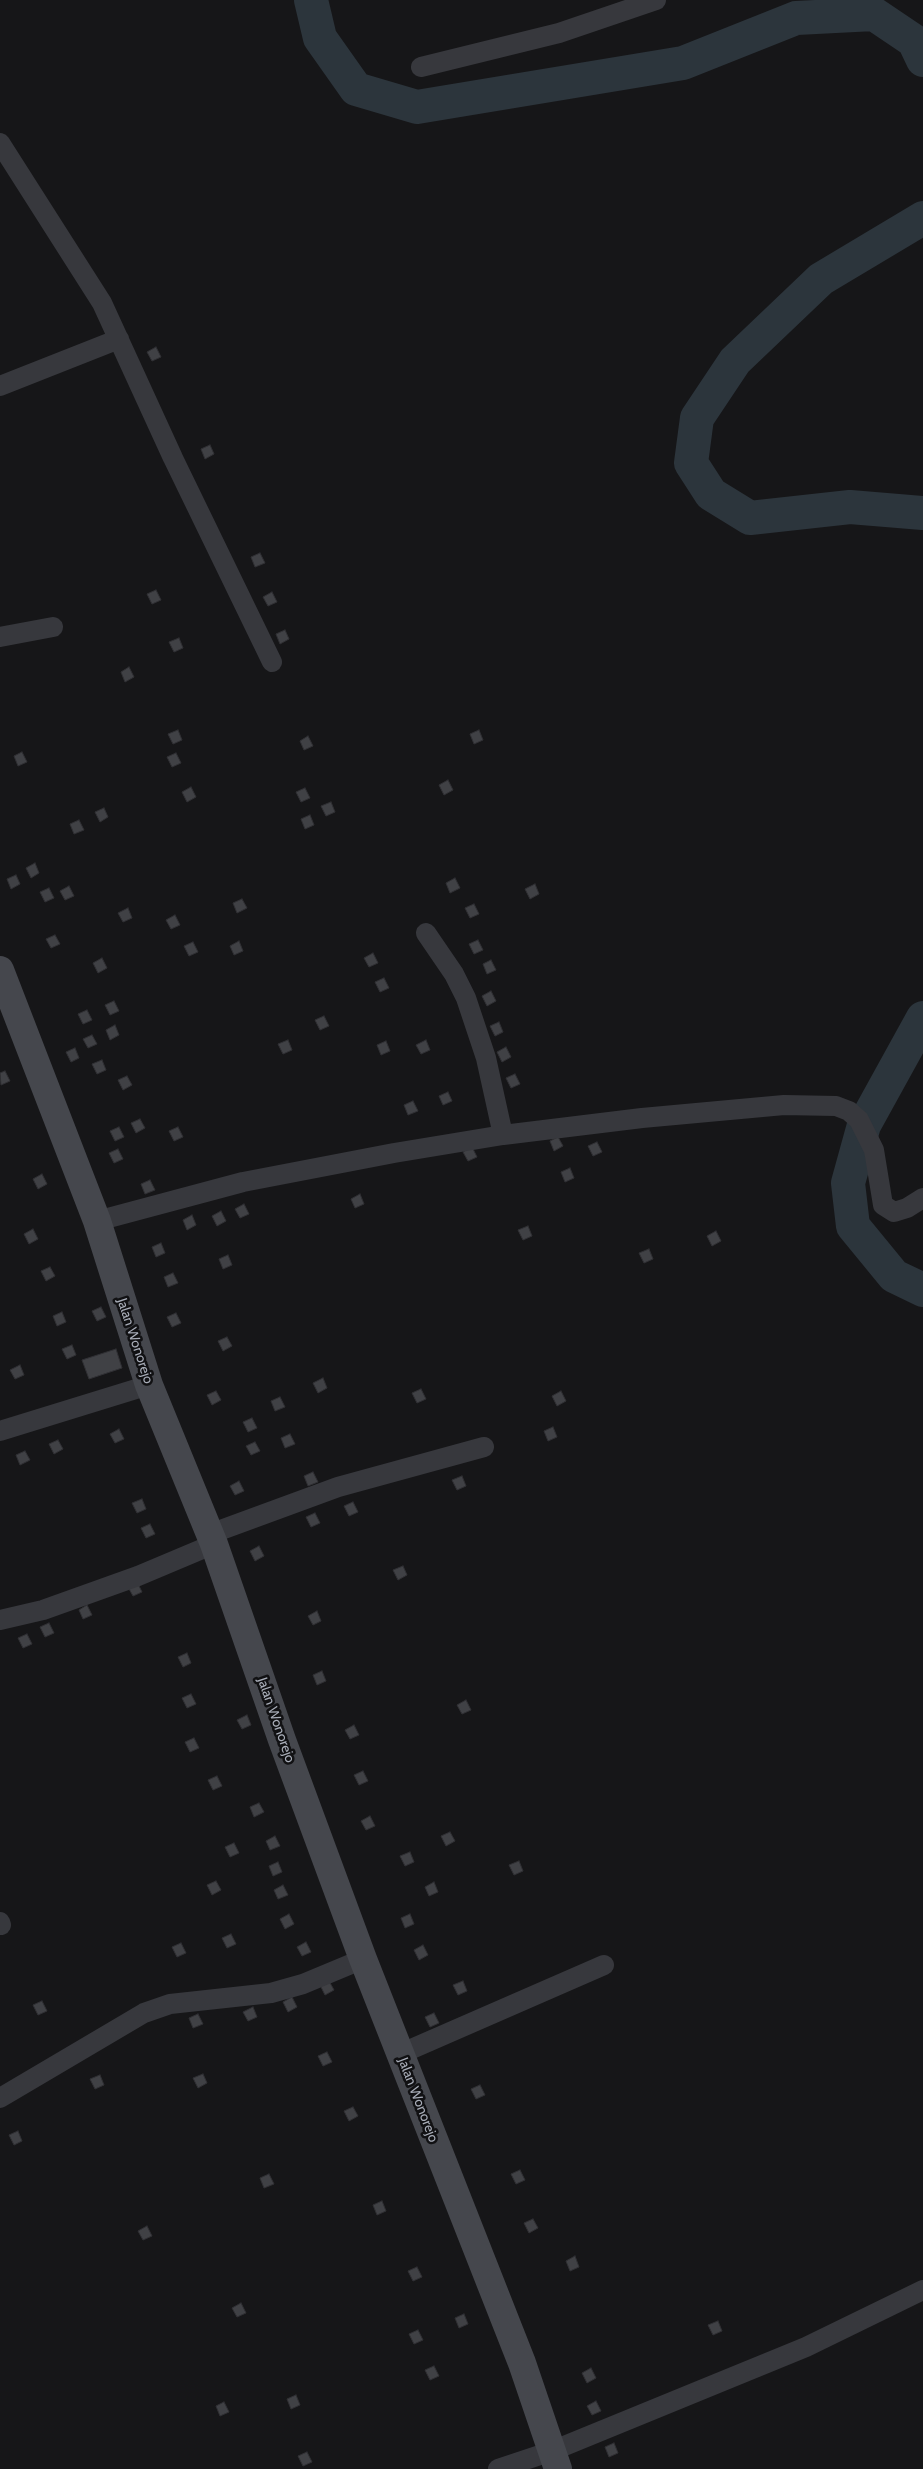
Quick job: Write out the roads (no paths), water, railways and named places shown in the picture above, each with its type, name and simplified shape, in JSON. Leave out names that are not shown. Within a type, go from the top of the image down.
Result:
[{"type":"street","points":[[421,67],[559,33],[656,0]]},
{"type":"street","points":[[0,143],[102,303],[173,458],[272,662]]},
{"type":"street","points":[[0,386],[119,339]]},
{"type":"street","points":[[0,637],[53,627]]},
{"type":"street","points":[[426,933],[454,974],[466,998],[486,1058],[503,1135]]},
{"type":"street","name":"Jalan Wonorejo","points":[[0,970],[97,1221],[149,1385],[212,1539],[363,1959],[522,2363],[555,2460]]},
{"type":"street","points":[[97,1221],[243,1182],[503,1135],[642,1118],[784,1105],[836,1106],[845,1108],[859,1120],[874,1150],[883,1205],[894,1212],[906,1208],[923,1198]]},
{"type":"street","points":[[0,1431],[149,1385]]},
{"type":"street","points":[[0,1620],[43,1610],[138,1576],[212,1539],[338,1487],[484,1447]]},
{"type":"street","points":[[0,2098],[144,2013],[170,2004],[271,1994],[303,1984],[363,1959]]},
{"type":"street","points":[[400,2054],[604,1965]]},
{"type":"street","points":[[498,2469],[555,2460],[806,2347],[923,2290]]},
{"type":"waterway","points":[[311,0],[320,38],[356,89],[417,107],[683,63],[796,18],[874,14],[914,41],[923,60]]},
{"type":"waterway","points":[[923,218],[821,279],[735,361],[697,418],[691,463],[711,494],[750,518],[850,507],[923,513]]},
{"type":"waterway","points":[[923,1018],[864,1125],[848,1183],[853,1226],[894,1276],[923,1290]]}]
